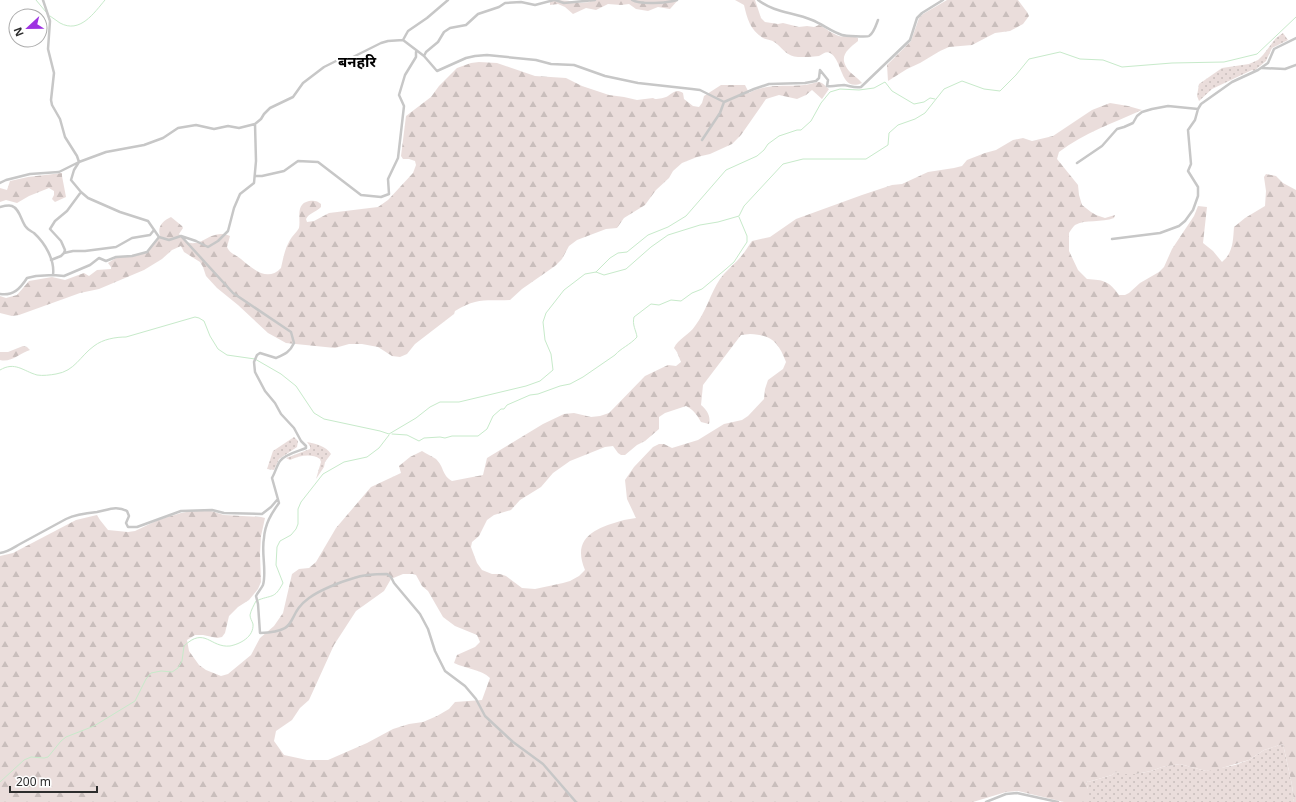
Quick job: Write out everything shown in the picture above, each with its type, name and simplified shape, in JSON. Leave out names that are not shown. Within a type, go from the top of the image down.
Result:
[{"type":"street","points":[[43,0],[50,21],[48,48],[54,73],[51,100],[52,105],[60,119],[65,137],[79,162]]},
{"type":"street","points":[[403,40],[408,31],[427,18],[448,0]]},
{"type":"street","points":[[424,56],[426,52],[438,42],[444,32],[450,28],[466,24],[478,14],[499,7],[505,3],[521,2],[535,5],[554,0],[564,3],[595,0]]},
{"type":"street","points":[[632,0],[637,3],[647,3],[672,2],[677,0]]},
{"type":"street","points":[[758,0],[767,7],[812,20],[842,35],[862,37],[869,36],[873,33],[878,20]]},
{"type":"street","points":[[702,140],[720,114],[724,102],[769,84],[798,84],[816,81],[819,78],[820,70],[828,80],[827,86],[843,85],[853,88],[861,87],[910,40],[917,18],[922,13],[944,0]]},
{"type":"street","points":[[1112,239],[1166,231],[1179,226],[1190,215],[1198,196],[1198,188],[1188,171],[1191,164],[1188,130],[1195,120],[1198,109],[1201,104],[1232,82],[1268,63],[1274,49],[1296,38]]},
{"type":"street","points":[[0,183],[30,174],[59,172],[79,162],[106,152],[144,145],[162,138],[178,128],[196,125],[214,129],[228,126],[239,128],[255,124],[262,119],[266,111],[270,108],[292,98],[303,83],[324,67],[336,61],[351,58],[381,43],[399,39],[403,40],[416,52],[424,56],[437,72],[466,58],[475,56],[487,55],[536,60],[551,64],[574,65],[605,76],[638,84],[664,87],[672,86],[700,90],[724,102]]},
{"type":"street","points":[[255,176],[284,171],[298,161],[318,162],[361,195],[381,197],[389,194],[388,179],[398,158],[404,106],[399,95],[405,74],[416,57],[416,52]]},
{"type":"street","points":[[1261,68],[1285,70],[1296,65]]},
{"type":"street","points":[[1077,163],[1102,146],[1117,129],[1133,123],[1137,116],[1142,112],[1168,106],[1198,109]]},
{"type":"street","points":[[79,162],[74,170],[71,180],[88,198],[148,221],[159,237],[169,240],[181,236],[208,247],[218,241],[228,231],[234,208],[240,194],[254,183],[256,161],[255,124]]},
{"type":"street","points":[[64,253],[65,250],[61,241],[50,229],[55,221],[69,208],[81,192]]},
{"type":"street","points":[[0,207],[11,206],[15,208],[27,229],[33,232],[45,246],[51,260],[53,269],[52,275]]},
{"type":"street","points":[[51,260],[61,256],[64,253],[116,247],[132,238],[150,235],[154,230]]},
{"type":"street","points":[[181,236],[233,293],[291,332],[294,343],[292,349],[276,358],[260,353],[257,355],[254,362],[255,372],[265,391],[306,446],[306,448],[291,454],[279,462],[272,478],[279,503],[270,516],[266,525],[263,539],[264,577],[262,585],[256,596],[260,633],[283,631],[292,622],[299,607],[308,598],[322,591],[354,577],[387,574],[420,614],[428,629],[435,651],[445,671],[465,686],[476,699],[485,716],[514,742],[542,764],[576,802]]},
{"type":"street","points":[[0,294],[5,295],[16,292],[20,289],[27,278],[52,275],[64,276],[90,265],[99,258],[106,261],[116,257],[132,256],[147,252],[159,237]]},
{"type":"street","points":[[0,553],[9,551],[67,519],[84,513],[112,508],[122,508],[127,511],[129,516],[126,523],[128,527],[137,527],[182,511],[208,510],[224,513],[262,514],[272,507],[278,499]]},
{"type":"street","points":[[986,802],[1006,794],[1017,793],[1058,802]]},
{"type":"green space","points":[[550,0],[577,3],[590,2],[590,0],[678,0],[670,9],[658,7],[648,11],[636,9],[629,4],[608,4],[596,10],[586,8],[573,14],[565,7],[558,4],[550,5]]},
{"type":"green space","points":[[735,0],[755,0],[761,18],[765,22],[778,24],[783,23],[799,27],[814,27],[819,25],[839,36],[853,36],[858,38],[858,41],[845,54],[844,62],[850,72],[862,83],[855,85],[850,84],[846,80],[834,57],[829,52],[814,57],[798,57],[786,52],[774,42],[763,38],[752,27],[744,5]]},
{"type":"green space","points":[[947,0],[1018,0],[1029,16],[1023,24],[1010,31],[995,33],[972,45],[949,47],[907,69],[888,81],[887,65],[911,41],[919,18],[923,14]]},
{"type":"green space","points":[[1283,33],[1288,40],[1272,48],[1266,61],[1254,71],[1252,70],[1212,89],[1199,101],[1197,96],[1199,84],[1222,68],[1249,64],[1258,60],[1276,38]]},
{"type":"green space","points":[[479,62],[497,63],[535,76],[566,78],[582,86],[609,95],[637,100],[667,97],[679,91],[683,93],[684,99],[693,106],[699,107],[704,96],[721,85],[745,85],[749,93],[769,87],[806,85],[819,82],[824,84],[829,89],[822,99],[812,90],[806,95],[797,99],[779,95],[766,99],[741,135],[732,144],[710,154],[682,163],[656,190],[645,205],[624,218],[617,228],[606,229],[577,240],[569,246],[562,259],[555,266],[522,289],[510,300],[488,300],[476,302],[455,311],[454,314],[415,344],[407,354],[400,357],[392,356],[378,347],[362,344],[349,344],[335,348],[286,343],[268,333],[217,288],[206,276],[200,262],[184,252],[181,246],[172,250],[162,259],[144,270],[99,289],[80,293],[19,315],[12,316],[0,313],[0,296],[6,298],[17,295],[29,281],[52,277],[65,280],[84,273],[89,276],[97,270],[111,269],[108,263],[116,258],[147,252],[160,236],[159,229],[161,224],[171,217],[182,226],[183,228],[179,234],[186,242],[192,243],[203,241],[217,234],[230,236],[227,247],[231,253],[239,257],[255,270],[265,274],[276,272],[281,268],[288,243],[299,228],[300,208],[305,203],[314,201],[321,204],[321,207],[307,217],[307,222],[314,221],[329,213],[378,207],[388,200],[413,173],[416,165],[415,161],[403,159],[401,156],[406,116],[431,97],[439,86],[457,68]]},
{"type":"green space","points":[[1110,103],[1142,110],[1078,139],[1059,152],[1057,159],[1078,185],[1082,205],[1096,215],[1105,218],[1115,215],[1114,218],[1084,222],[1075,225],[1069,233],[1069,251],[1078,270],[1087,279],[1106,282],[1119,295],[1129,293],[1140,283],[1159,272],[1164,267],[1172,249],[1194,216],[1198,206],[1207,207],[1203,243],[1213,251],[1222,262],[1230,251],[1233,242],[1234,227],[1245,218],[1265,206],[1266,191],[1264,177],[1266,174],[1276,176],[1283,183],[1296,190],[1296,802],[1294,802],[1292,785],[1283,744],[1264,750],[1249,760],[1215,770],[1206,771],[1180,764],[1136,774],[1116,772],[1112,775],[1088,782],[1086,781],[1088,789],[1088,802],[1064,802],[1018,791],[1006,792],[973,802],[0,802],[0,556],[13,553],[76,520],[97,515],[108,530],[128,532],[135,531],[158,520],[192,511],[211,511],[224,515],[265,518],[261,536],[261,582],[258,589],[249,600],[238,607],[229,616],[225,633],[222,637],[217,638],[195,635],[187,640],[189,651],[199,665],[206,670],[221,676],[228,674],[251,655],[260,638],[274,626],[283,613],[292,574],[299,569],[309,568],[316,562],[336,528],[371,487],[401,473],[399,466],[410,457],[422,451],[433,457],[439,462],[446,476],[452,481],[483,475],[487,458],[543,424],[564,414],[574,413],[591,417],[609,413],[645,376],[668,365],[676,366],[681,362],[674,348],[695,326],[720,279],[741,256],[752,241],[770,237],[796,219],[862,195],[892,185],[902,184],[928,172],[962,166],[967,160],[996,150],[1013,140],[1023,138],[1032,141],[1053,136],[1092,110]],"holes":[[[750,334],[763,336],[773,340],[780,349],[786,362],[783,369],[768,380],[764,399],[748,416],[742,420],[724,424],[698,440],[672,448],[664,444],[659,444],[653,447],[634,467],[625,480],[627,499],[636,518],[624,520],[604,527],[589,536],[581,549],[585,570],[579,576],[570,581],[535,589],[522,588],[506,576],[492,574],[482,570],[477,563],[471,547],[472,542],[479,536],[487,520],[494,515],[511,510],[520,500],[541,487],[553,473],[570,461],[605,447],[613,446],[618,453],[625,455],[659,429],[659,417],[665,413],[686,406],[695,413],[701,422],[709,424],[708,413],[701,405],[703,385],[741,335]],[[403,574],[416,575],[422,586],[428,591],[443,617],[455,626],[477,635],[480,642],[475,647],[457,655],[454,663],[478,671],[490,678],[482,700],[455,702],[449,709],[437,716],[423,722],[409,724],[393,729],[367,743],[328,760],[307,760],[284,755],[274,741],[276,731],[292,720],[300,708],[309,700],[334,645],[356,611],[384,591],[391,579]]]},
{"type":"green space","points":[[62,173],[66,197],[55,202],[52,199],[54,191],[49,188],[29,196],[17,203],[6,200],[0,202],[0,188],[7,190],[10,181],[28,177]]},
{"type":"green space","points":[[23,346],[30,350],[12,359],[4,361],[0,360],[0,352],[8,352]]},
{"type":"green space","points":[[294,437],[298,441],[297,447],[279,459],[274,470],[267,469],[273,451]]},
{"type":"green space","points":[[307,442],[324,447],[331,454],[316,479],[321,462],[320,459],[313,456],[301,456],[290,460],[286,458],[310,449]]},
{"type":"green space","points":[[1283,744],[1292,785],[1294,802],[1088,802],[1088,789],[1086,781],[1088,782],[1112,775],[1116,772],[1136,774],[1180,764],[1206,771],[1235,765],[1249,760],[1264,750]]},
{"type":"waterway","points":[[36,0],[43,8]]},
{"type":"waterway","points":[[50,16],[67,26],[74,26],[80,24],[91,16],[105,0]]},
{"type":"waterway","points":[[0,370],[10,366],[37,375],[51,375],[63,372],[73,366],[94,346],[105,340],[126,337],[195,317],[204,321],[210,336],[218,349],[227,355],[255,359],[281,374],[296,386],[314,413],[324,419],[389,434],[440,402],[459,402],[526,386],[540,381],[553,370],[551,354],[545,340],[543,322],[546,313],[564,290],[585,274],[596,272],[604,275],[626,269],[651,247],[668,235],[700,225],[739,216],[744,206],[783,164],[803,159],[866,159],[888,145],[889,133],[898,125],[915,119],[925,113],[944,89],[962,81],[984,89],[1000,91],[1029,59],[1060,52],[1080,59],[1103,60],[1122,67],[1172,63],[1224,62],[1257,54],[1296,17]]},
{"type":"waterway","points":[[596,272],[610,258],[618,253],[627,252],[648,235],[668,227],[686,216],[726,170],[757,156],[768,144],[779,136],[801,130],[811,121],[821,103],[830,92],[840,89],[859,90],[874,88],[885,82],[892,91],[914,104],[924,102],[930,98],[935,99]]},
{"type":"waterway","points":[[392,434],[407,435],[419,441],[424,438],[478,436],[487,429],[493,416],[501,409],[504,409],[507,405],[530,395],[570,384],[583,377],[615,355],[637,337],[634,317],[651,304],[659,305],[671,300],[681,301],[692,293],[702,289],[734,262],[747,242],[747,236],[739,217]]},
{"type":"waterway","points":[[0,782],[24,760],[31,757],[48,757],[66,737],[94,726],[135,701],[146,679],[151,673],[161,671],[172,672],[178,668],[182,661],[184,646],[191,640],[203,638],[223,646],[230,646],[238,644],[246,639],[253,629],[250,615],[256,601],[272,596],[277,592],[283,583],[276,565],[277,547],[280,541],[291,535],[296,529],[298,524],[298,509],[301,502],[323,474],[344,462],[367,457],[379,448],[389,435]]},
{"type":"district","name":"बनहरि","points":[[357,61]]}]
